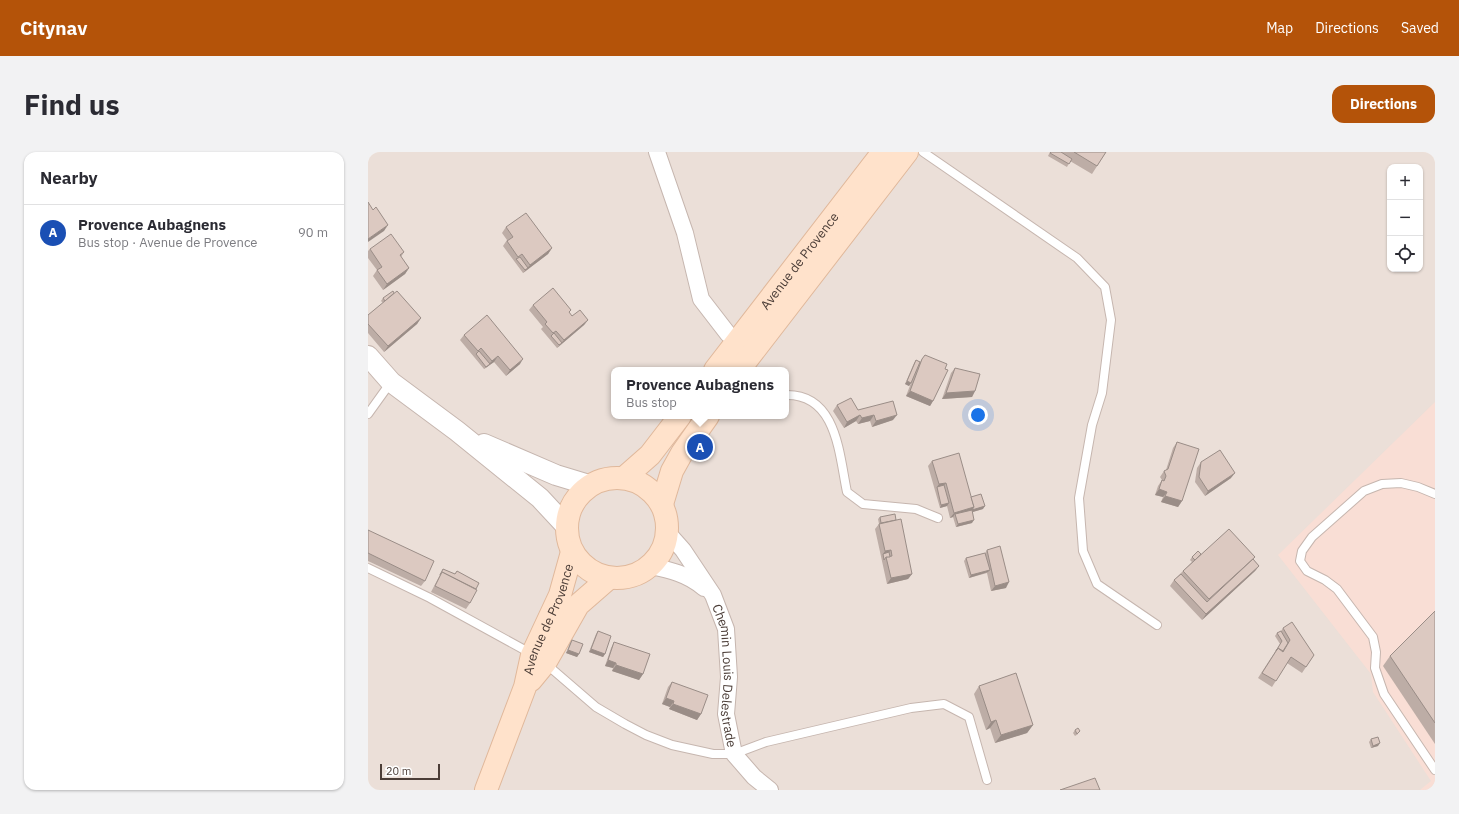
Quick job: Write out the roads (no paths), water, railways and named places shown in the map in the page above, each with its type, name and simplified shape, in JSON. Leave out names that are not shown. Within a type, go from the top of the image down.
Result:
[{"type":"main road","name":"Avenue de Provence","points":[[742,355],[883,152]]},
{"type":"main road","name":"Avenue de Provence","points":[[720,367],[742,355],[907,152]]},
{"type":"main road","points":[[625,478],[650,455],[678,419]]},
{"type":"main road","points":[[662,504],[672,471],[682,452],[706,419]]},
{"type":"main road","points":[[612,477],[625,478],[639,482],[652,492],[662,504],[666,518],[667,532],[664,545],[650,566],[638,574],[624,578],[609,578],[594,573],[582,564],[572,552],[567,540],[566,526],[569,510],[577,496],[589,485],[612,477]]},
{"type":"main road","name":"Avenue de Provence","points":[[486,790],[525,687],[539,659],[560,595],[572,552]]},
{"type":"main road","name":"Avenue de Provence","points":[[539,659],[578,605],[609,578]]},
{"type":"street","points":[[657,152],[685,233],[701,299],[742,355]]},
{"type":"street","points":[[368,356],[390,382],[457,431],[540,498],[566,526]]},
{"type":"street","points":[[457,431],[550,473],[589,485]]},
{"type":"street","name":"Chemin Louis Delestrade","points":[[667,532],[683,550],[713,595],[726,629],[728,677],[726,714],[734,754],[754,777],[770,790]]},
{"type":"street","name":"Chemin Louis Delestrade","points":[[650,566],[671,570],[694,579],[713,595]]},
{"type":"lane","points":[[923,152],[1077,258],[1105,287],[1111,320],[1102,394],[1092,425],[1079,498],[1083,551],[1097,584],[1157,625]]},
{"type":"lane","points":[[368,414],[390,382]]},
{"type":"lane","points":[[789,395],[809,398],[823,410],[835,433],[847,492],[863,504],[916,509],[938,518]]},
{"type":"lane","points":[[1435,494],[1418,487],[1401,483],[1382,484],[1364,491],[1312,537],[1302,551],[1300,561],[1307,571],[1325,580],[1337,589],[1373,637],[1376,652],[1375,668],[1384,694],[1435,770]]},
{"type":"lane","points":[[368,568],[430,598],[539,659],[596,707],[646,735],[672,745],[713,754],[734,754],[766,742],[903,709],[944,704],[969,718],[987,780]]},
{"type":"place","name":"Provence Aubagnens","points":[[700,447]]}]
